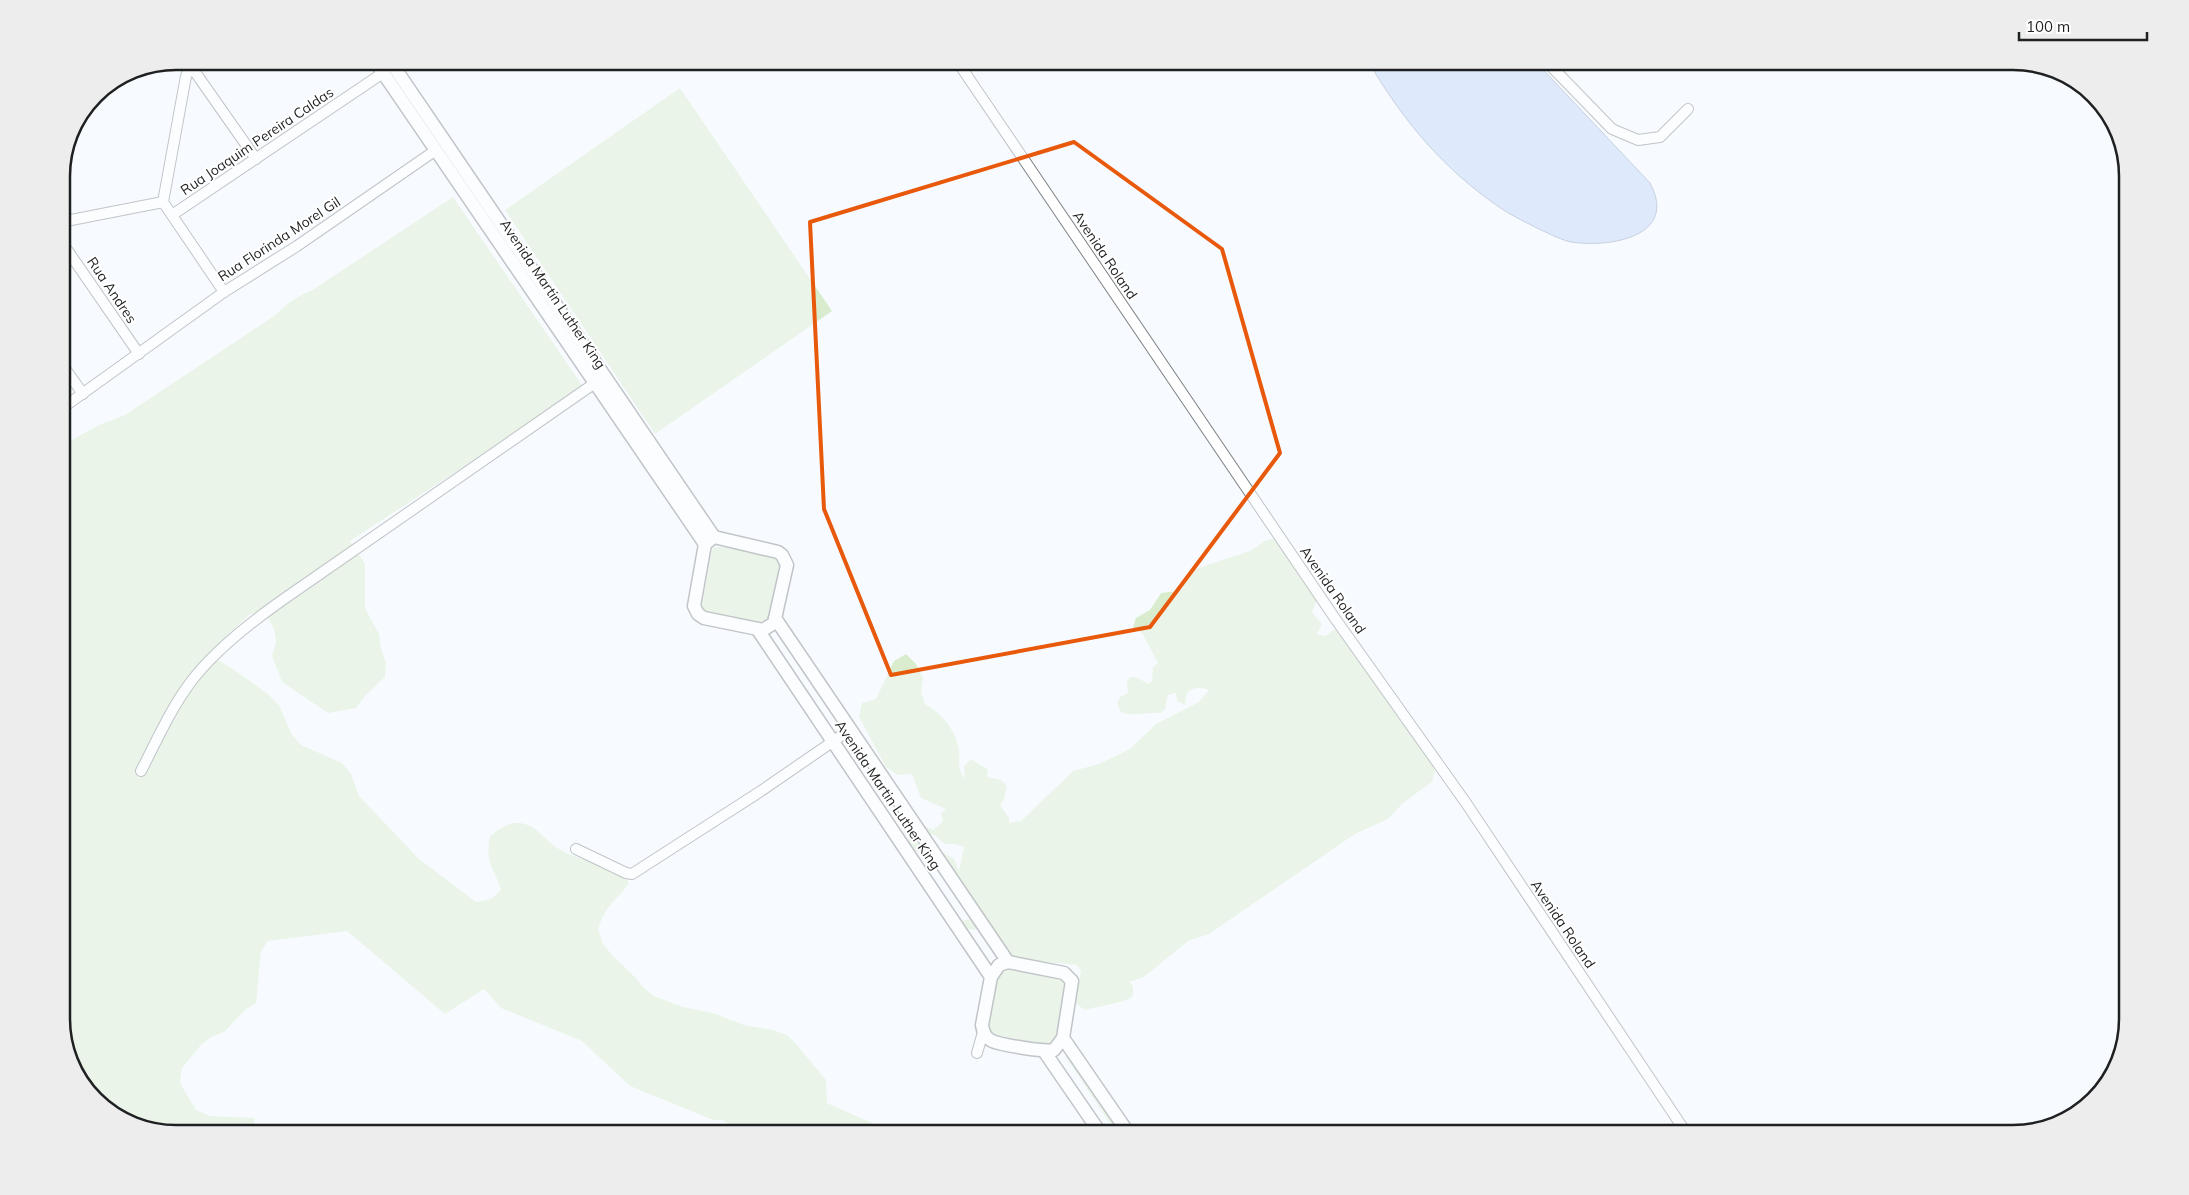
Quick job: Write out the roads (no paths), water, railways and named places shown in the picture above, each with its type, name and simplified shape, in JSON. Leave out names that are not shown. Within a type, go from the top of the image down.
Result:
[{"type":"main road","name":"Avenida Martin Luther King","points":[[381,70],[595,383],[709,541]]},
{"type":"main road","name":"Avenida Martin Luther King","points":[[396,70],[709,541]]},
{"type":"main road","points":[[709,541],[778,552],[782,555],[787,565],[775,618],[774,623],[770,627],[758,630],[704,618],[698,614],[694,606],[709,541]]},
{"type":"main road","name":"Avenida Martin Luther King","points":[[775,618],[1008,962]]},
{"type":"main road","name":"Avenida Martin Luther King","points":[[758,630],[992,977]]},
{"type":"main road","points":[[914,860],[931,848]]},
{"type":"main road","points":[[1008,962],[1064,973],[1070,977],[1073,986],[1063,1038],[1054,1050],[1044,1051],[992,1041],[983,1032],[982,1025],[992,977],[999,965],[1008,962]]},
{"type":"main road","points":[[1063,1038],[1123,1125]]},
{"type":"main road","points":[[1044,1051],[1096,1125]]},
{"type":"street","points":[[189,70],[186,76],[163,202],[224,292]]},
{"type":"street","points":[[197,70],[256,160]]},
{"type":"street","name":"Avenida Roland","points":[[963,70],[1334,617],[1471,811],[1681,1125]]},
{"type":"street","points":[[1555,70],[1612,129],[1638,140],[1660,137],[1688,109]]},
{"type":"street","name":"Rua Joaquim Pereira Caldas","points":[[172,215],[383,73]]},
{"type":"street","name":"Rua Florinda Morel Gil","points":[[70,403],[224,292],[297,246],[436,150]]},
{"type":"street","points":[[70,220],[163,202]]},
{"type":"street","name":"Rua Andres","points":[[70,252],[139,354]]},
{"type":"street","points":[[70,375],[83,394]]},
{"type":"street","points":[[140,771],[179,698],[203,668],[247,628],[282,601],[595,383]]},
{"type":"street","points":[[576,849],[626,874],[632,874],[761,792],[851,729]]},
{"type":"street","points":[[977,1053],[983,1032]]},
{"type":"water","points":[[1373,70],[1543,70],[1650,183],[1656,201],[1655,216],[1648,227],[1636,235],[1603,243],[1571,242],[1547,233],[1502,209],[1481,194],[1443,161],[1410,124]]}]
